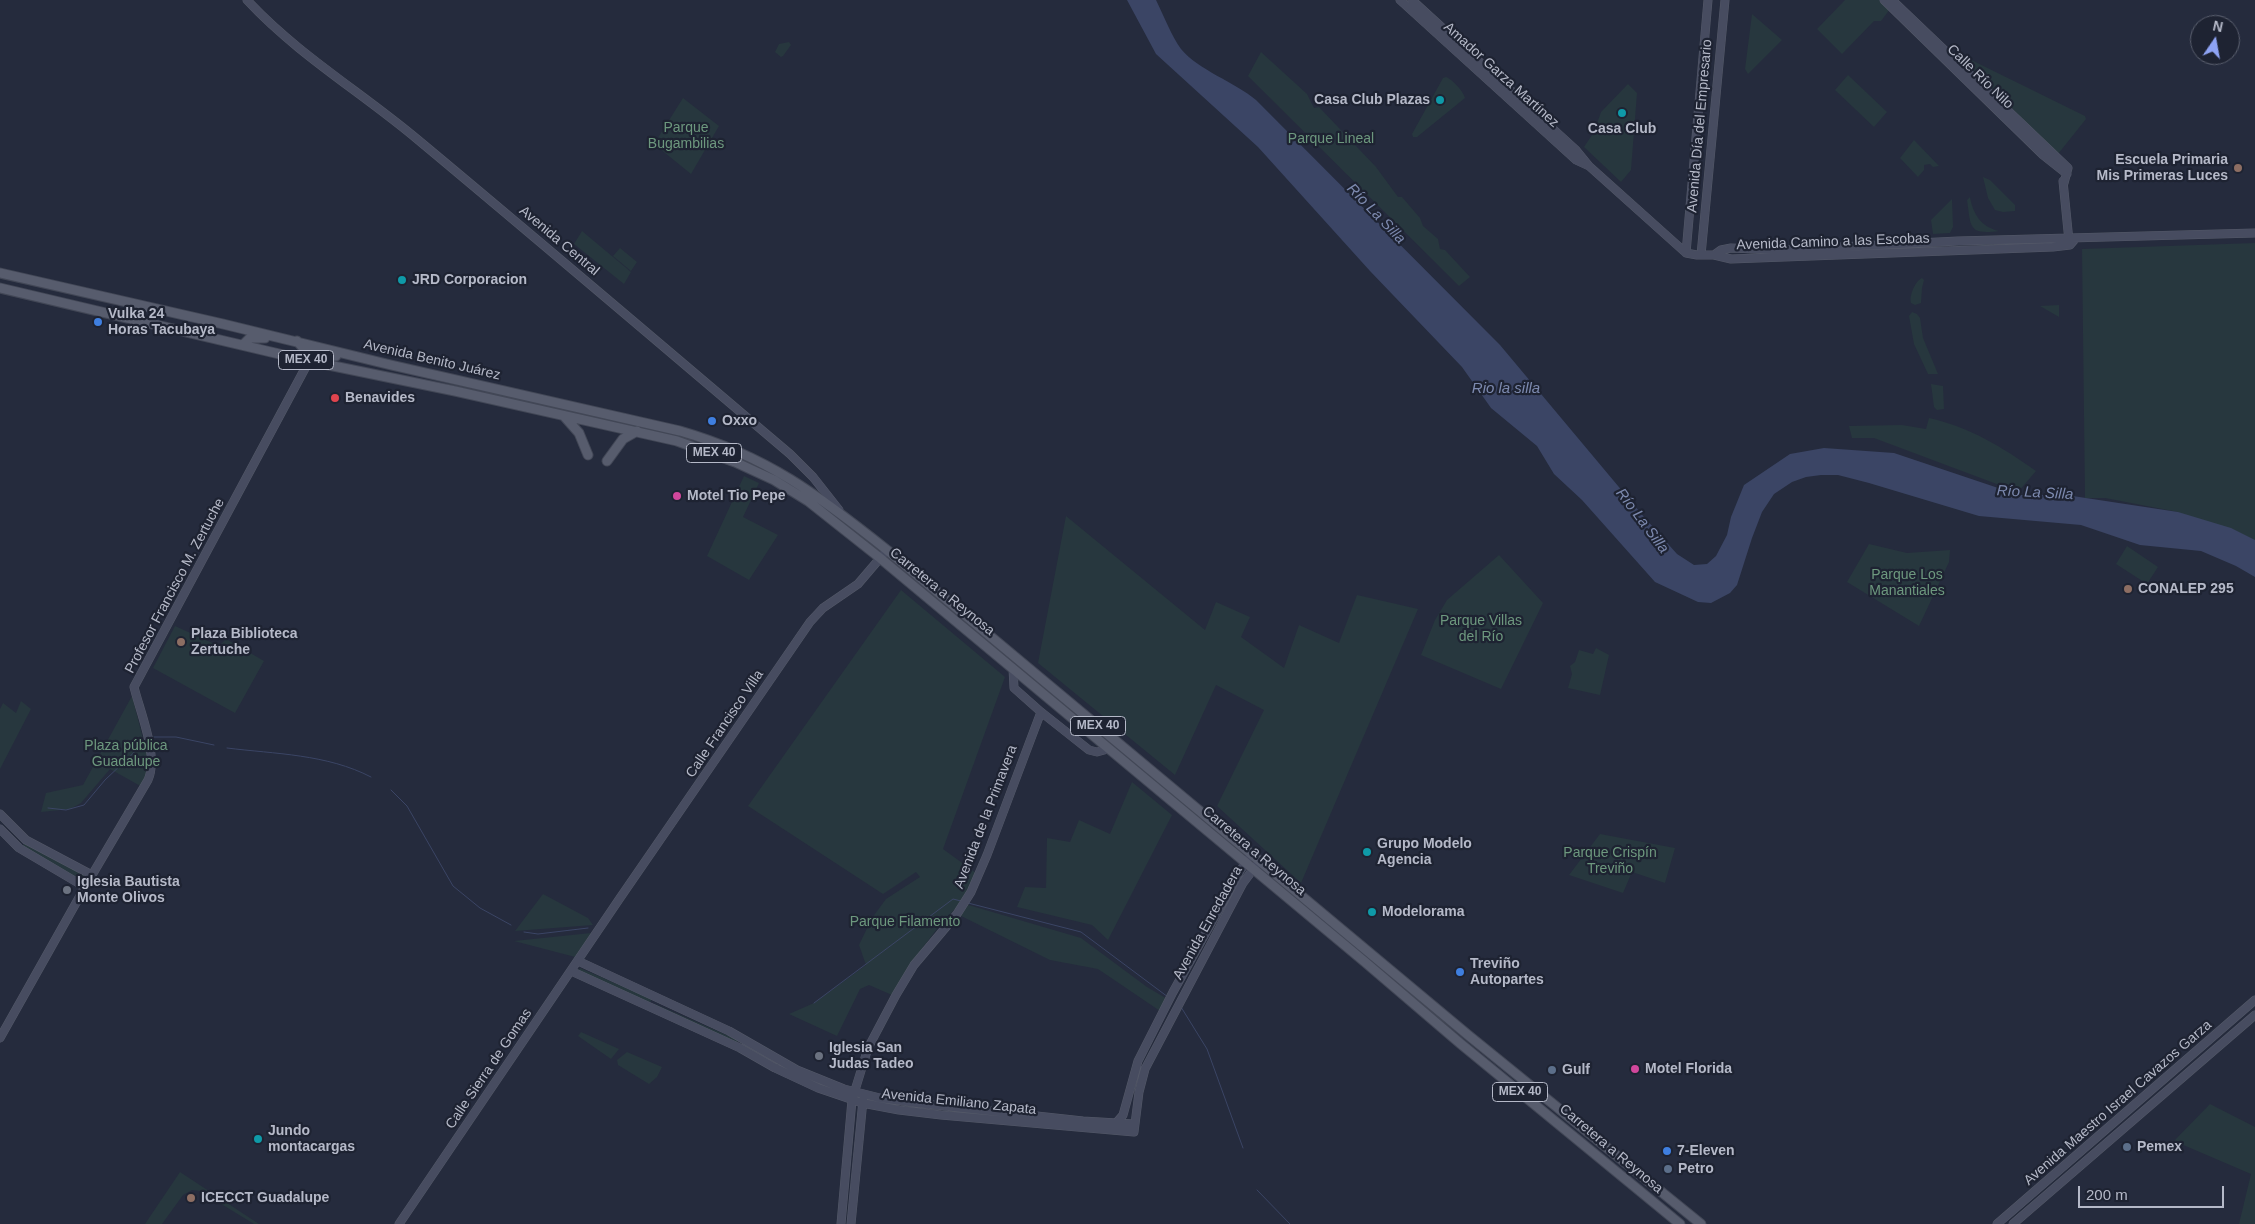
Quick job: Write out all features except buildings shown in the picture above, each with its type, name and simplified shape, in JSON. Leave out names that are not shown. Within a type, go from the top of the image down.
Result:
[{"type":"main road","name":"Avenida Benito Juárez","points":[[0,273],[296,341],[355,357],[664,427],[718,442],[760,461],[804,486],[842,514]]},
{"type":"main road","name":"Avenida Benito Juárez","points":[[0,288],[310,361],[607,423],[677,441],[736,462],[774,480],[808,501]]},
{"type":"main road","points":[[42,298],[95,304],[106,298]]},
{"type":"main road","points":[[243,345],[253,338],[283,338]]},
{"type":"main road","points":[[296,341],[306,351],[310,361],[323,355],[355,357]]},
{"type":"main road","points":[[549,401],[564,409],[596,416],[607,423],[620,421],[656,429],[664,427]]},
{"type":"main road","points":[[562,415],[579,433],[588,455]]},
{"type":"main road","points":[[607,461],[623,438],[637,431]]},
{"type":"main road","name":"Carretera a Reynosa","points":[[808,501],[994,652],[1461,1044],[1680,1224]]},
{"type":"main road","name":"Carretera a Reynosa","points":[[842,514],[1468,1035],[1701,1224]]},
{"type":"main road","points":[[994,652],[1008,660],[1023,663]]},
{"type":"street","name":"Avenida Central","points":[[247,0],[288,40],[404,129],[524,227],[783,449],[813,477],[842,514]]},
{"type":"street","name":"Amador Garza Martínez","points":[[1400,0],[1576,160],[1588,166]]},
{"type":"street","name":"Amador Garza Martínez","points":[[1412,0],[1576,150],[1588,166],[1686,253]]},
{"type":"street","name":"Avenida Día del Empresario","points":[[1686,253],[1708,0]]},
{"type":"street","name":"Avenida Día del Empresario","points":[[1700,255],[1724,0]]},
{"type":"street","name":"Calle Río Nilo","points":[[1884,0],[2063,169]]},
{"type":"street","name":"Calle Río Nilo","points":[[1892,0],[2063,169]]},
{"type":"street","points":[[1705,43],[1720,45]]},
{"type":"street","points":[[2063,169],[2072,240]]},
{"type":"street","name":"Avenida Camino a las Escobas","points":[[1882,248],[1958,241],[2072,240],[2255,233]]},
{"type":"street","name":"Avenida Camino a las Escobas","points":[[1700,255],[1714,255],[1721,250],[1731,248],[1779,250],[2053,247],[2072,240]]},
{"type":"street","points":[[1686,253],[1700,255]]},
{"type":"street","name":"Profesor Francisco M. Zertuche","points":[[0,1038],[151,772],[151,755],[134,687],[310,361]]},
{"type":"street","name":"Calle Francisco Villa","points":[[600,928],[810,622],[823,608],[858,584],[887,550]]},
{"type":"street","points":[[1013,668],[1014,688],[1041,712],[1086,749],[1094,752],[1108,749]]},
{"type":"street","name":"Avenida de la Primavera","points":[[841,1224],[852,1096],[868,1048],[896,995],[927,948],[965,904],[1041,712]]},
{"type":"street","points":[[0,814],[26,840],[92,875]]},
{"type":"street","points":[[0,829],[19,848],[85,887]]},
{"type":"street","name":"Avenida Enredadera","points":[[1117,1122],[1123,1115],[1138,1061],[1173,992],[1256,857]]},
{"type":"street","name":"Avenida Enredadera","points":[[1134,1128],[1145,1068],[1250,865]]},
{"type":"street","name":"Calle Sierra de Gomas","points":[[398,1224],[600,928]]},
{"type":"street","name":"Avenida Emiliano Zapata","points":[[578,961],[729,1031],[862,1103],[942,1115],[1134,1128]]},
{"type":"street","name":"Avenida Emiliano Zapata","points":[[571,971],[740,1048],[775,1068],[818,1088],[852,1096],[863,1094],[917,1104],[1117,1122],[1134,1128]]},
{"type":"street","name":"Avenida Maestro Israel Cavazos Garza","points":[[1997,1224],[2255,1000]]},
{"type":"street","points":[[1165,1008],[1174,1012]]},
{"type":"street","name":"Avenida Maestro Israel Cavazos Garza","points":[[2013,1224],[2255,1015]]},
{"type":"street","points":[[851,1224],[863,1094],[859,1078]]},
{"type":"street","points":[[2163,1081],[2170,1088]]},
{"type":"street","points":[[2141,1099],[2149,1108]]},
{"type":"green space","points":[[1845,0],[1880,0],[1890,9],[1881,21],[1874,21],[1842,54],[1817,29]]},
{"type":"green space","points":[[1752,14],[1782,40],[1748,74],[1745,69]]},
{"type":"green space","points":[[789,42],[791,45],[783,56],[781,57],[775,52],[779,44]]},
{"type":"green space","name":"Parque Lineal","points":[[1261,52],[1307,94],[1314,108],[1319,107],[1376,167],[1398,197],[1402,197],[1420,218],[1423,226],[1438,239],[1440,249],[1445,250],[1470,277],[1459,286],[1248,76]]},
{"type":"green space","points":[[1955,52],[2085,116],[2086,119],[2058,154]]},
{"type":"green space","points":[[1848,75],[1887,112],[1874,127],[1835,90]]},
{"type":"green space","points":[[1446,77],[1457,86],[1465,98],[1417,137],[1413,137],[1412,134],[1443,78]]},
{"type":"green space","points":[[1628,84],[1637,93],[1631,170],[1621,182],[1584,147],[1594,132],[1601,112]]},
{"type":"green space","name":"Parque Bugambilias","points":[[683,98],[719,126],[691,174],[654,144]]},
{"type":"green space","points":[[1914,140],[1939,166],[1924,165],[1924,170],[1918,177],[1900,158]]},
{"type":"green space","points":[[1983,177],[1990,180],[2015,205],[2015,211],[2003,212],[1995,210],[1988,198]]},
{"type":"green space","points":[[1970,197],[1973,209],[1979,219],[1987,226],[1999,231],[1981,232],[1973,227],[1969,217],[1967,200]]},
{"type":"green space","points":[[1952,199],[1953,227],[1950,233],[1933,234],[1931,220]]},
{"type":"green space","points":[[582,231],[631,272],[624,284],[574,244]]},
{"type":"green space","points":[[2255,243],[2255,551],[2178,512],[2105,498],[2085,498],[2082,249]]},
{"type":"green space","points":[[620,248],[637,262],[631,271],[613,256]]},
{"type":"green space","points":[[1922,278],[1924,280],[1921,303],[1915,305],[1911,303],[1912,293],[1917,282]]},
{"type":"green space","points":[[2059,305],[2059,317],[2040,306]]},
{"type":"green space","points":[[1912,312],[1920,318],[1923,338],[1938,374],[1928,374],[1914,344],[1909,316]]},
{"type":"green space","points":[[1931,384],[1943,386],[1944,409],[1937,410],[1934,407]]},
{"type":"green space","points":[[1929,418],[1972,432],[2011,454],[2036,471],[2018,492],[1874,438],[1852,438],[1849,426],[1902,425],[1926,429]]},
{"type":"green space","points":[[744,476],[759,483],[743,517],[778,535],[749,580],[707,556]]},
{"type":"green space","points":[[1066,516],[1205,630],[1216,602],[1250,617],[1241,637],[1284,668],[1299,625],[1339,643],[1357,595],[1418,609],[1301,883],[1217,806],[1264,710],[1216,685],[1175,775],[1038,663]]},
{"type":"green space","name":"Parque Los Manantiales","points":[[1869,544],[1907,553],[1950,550],[1949,562],[1919,626],[1847,582]]},
{"type":"green space","points":[[2127,546],[2158,567],[2147,584],[2116,564]]},
{"type":"green space","name":"Parque Villas del Río","points":[[1499,555],[1543,603],[1501,689],[1421,655],[1435,620],[1447,600]]},
{"type":"green space","name":"Parque Filamento","points":[[901,590],[1005,677],[943,849],[976,873],[964,900],[943,921],[917,955],[892,995],[869,985],[860,989],[837,1036],[789,1014],[814,1003],[866,965],[859,945],[872,918],[886,899],[920,877],[916,872],[883,894],[748,806]]},
{"type":"green space","points":[[175,626],[219,646],[226,639],[264,661],[235,713],[153,668]]},
{"type":"green space","points":[[1596,648],[1609,655],[1600,695],[1568,688],[1572,674],[1570,666],[1575,662],[1579,650],[1593,654]]},
{"type":"green space","name":"Plaza pública Guadalupe","points":[[132,696],[144,743],[152,759],[144,788],[110,769],[81,803],[70,809],[41,812],[46,793],[83,785]]},
{"type":"green space","points":[[21,701],[31,709],[0,769],[0,709],[3,703],[16,713]]},
{"type":"green space","points":[[1132,782],[1172,815],[1108,940],[1092,925],[1017,907],[1025,887],[1046,888],[1047,838],[1070,842],[1079,820],[1110,834]]},
{"type":"green space","name":"Parque Crispín Treviño","points":[[1600,834],[1675,848],[1665,883],[1632,872],[1623,893],[1569,875]]},
{"type":"green space","points":[[24,844],[85,876],[83,881],[22,846]]},
{"type":"green space","points":[[543,894],[588,918],[593,925],[515,931]]},
{"type":"green space","points":[[965,904],[1081,938],[1147,987],[1169,1000],[1163,1013],[1098,969],[1050,960],[957,914]]},
{"type":"green space","points":[[598,929],[579,958],[514,941],[591,933]]},
{"type":"green space","points":[[580,968],[652,999],[647,1007],[576,975]]},
{"type":"green space","points":[[655,1004],[738,1040],[735,1048],[653,1010]]},
{"type":"green space","points":[[581,1032],[619,1049],[611,1059],[578,1036]]},
{"type":"green space","points":[[627,1052],[662,1067],[657,1077],[649,1084],[618,1065],[617,1060]]},
{"type":"green space","points":[[2210,1104],[2255,1127],[2255,1224],[2239,1224],[2251,1174],[2174,1141]]},
{"type":"green space","points":[[180,1172],[259,1224],[254,1224],[200,1191],[192,1190],[183,1195],[162,1224],[145,1224]]},
{"type":"water","name":"Rio la silla","points":[[1127,0],[1156,0],[1181,49],[1207,70],[1238,87],[1256,100],[1500,345],[1644,517],[1677,554],[1694,565],[1707,564],[1716,556],[1727,535],[1731,517],[1744,485],[1790,454],[1824,448],[1894,453],[2019,495],[2066,495],[2178,512],[2231,528],[2255,540],[2255,577],[2236,566],[2201,551],[2140,545],[2081,525],[1979,516],[1869,483],[1838,475],[1821,475],[1806,477],[1792,482],[1774,494],[1762,512],[1737,585],[1730,593],[1711,603],[1698,602],[1655,582],[1582,500],[1554,474],[1537,446],[1491,408],[1462,367],[1370,271],[1258,147],[1156,54]]},
{"type":"waterway","points":[[154,737],[176,737],[214,745]]},
{"type":"waterway","points":[[48,808],[66,810],[84,805],[105,780],[144,743]]},
{"type":"waterway","points":[[227,748],[319,759],[354,769],[371,777]]},
{"type":"waterway","points":[[391,790],[407,806],[453,886],[480,908],[511,925]]},
{"type":"waterway","points":[[814,1003],[953,899],[961,901]]},
{"type":"waterway","points":[[968,903],[1081,932],[1168,997]]},
{"type":"waterway","points":[[524,932],[538,934],[588,928]]},
{"type":"waterway","points":[[1181,1007],[1207,1049],[1243,1148]]},
{"type":"waterway","points":[[1257,1190],[1290,1224]]},
{"type":"place","name":"Casa Club Plazas","points":[[1440,100]]},
{"type":"place","name":"Casa Club","points":[[1622,113]]},
{"type":"place","name":"Escuela Primaria Mis Primeras Luces","points":[[2238,168]]},
{"type":"place","name":"JRD Corporacion","points":[[402,280]]},
{"type":"place","name":"Vulka 24 Horas Tacubaya","points":[[98,322]]},
{"type":"place","name":"Benavides","points":[[335,398]]},
{"type":"place","name":"Oxxo","points":[[712,421]]},
{"type":"place","name":"Motel Tio Pepe","points":[[677,496]]},
{"type":"place","name":"CONALEP 295","points":[[2128,589]]},
{"type":"place","name":"Plaza Biblioteca Zertuche","points":[[181,642]]},
{"type":"place","name":"Grupo Modelo Agencia","points":[[1367,852]]},
{"type":"place","name":"Iglesia Bautista Monte Olivos","points":[[67,890]]},
{"type":"place","name":"Modelorama","points":[[1372,912]]},
{"type":"place","name":"Treviño Autopartes","points":[[1460,972]]},
{"type":"place","name":"Iglesia San Judas Tadeo","points":[[819,1056]]},
{"type":"place","name":"Motel Florida","points":[[1635,1069]]},
{"type":"place","name":"Gulf","points":[[1552,1070]]},
{"type":"place","name":"Jundo montacargas","points":[[258,1139]]},
{"type":"place","name":"Pemex","points":[[2127,1147]]},
{"type":"place","name":"7-Eleven","points":[[1667,1151]]},
{"type":"place","name":"Petro","points":[[1668,1169]]},
{"type":"place","name":"ICECCT Guadalupe","points":[[191,1198]]},
{"type":"water label","name":"Río La Silla","points":[[1376,214]]},
{"type":"water label","name":"Río La Silla","points":[[2035,493]]},
{"type":"water label","name":"Río La Silla","points":[[1642,521]]}]
